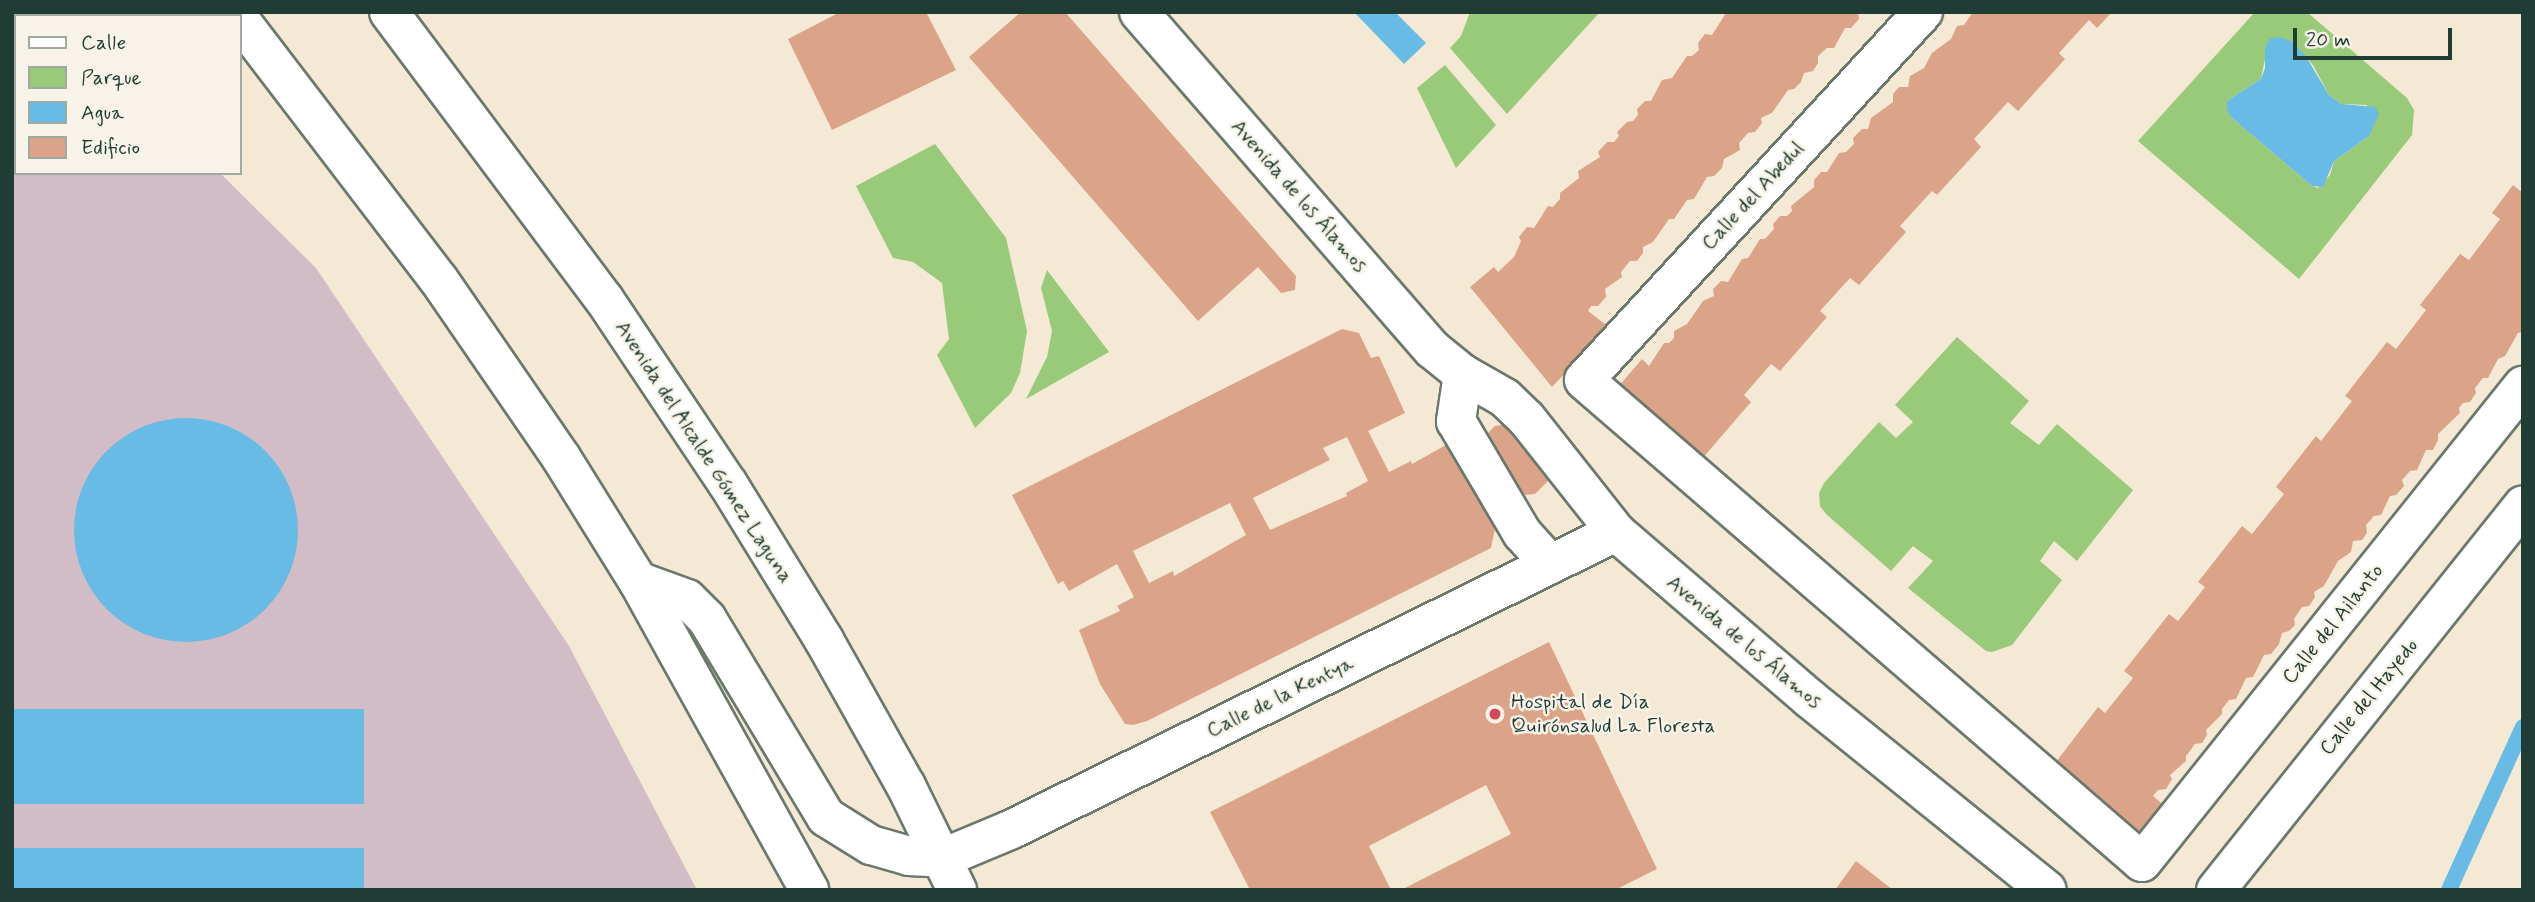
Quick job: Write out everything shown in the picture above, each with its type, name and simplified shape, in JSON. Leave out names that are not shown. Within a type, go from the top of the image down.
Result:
[{"type":"street","name":"Avenida del Alcalde Gómez Laguna","points":[[389,12],[604,299],[728,484],[824,640],[950,874]]},
{"type":"street","name":"Avenida del Alcalde Gómez Laguna","points":[[400,12],[433,68]]},
{"type":"street","name":"Avenida de los Álamos","points":[[1139,12],[1432,349],[1463,374],[1505,398],[1526,418],[1616,532],[1810,699],[2047,890]]},
{"type":"street","name":"Calle del Abedul","points":[[1923,12],[1584,380],[2142,862]]},
{"type":"street","points":[[242,23],[439,281],[562,459],[638,581],[809,890]]},
{"type":"street","points":[[1463,374],[1456,421],[1522,533],[1550,564]]},
{"type":"street","name":"Calle del Ailanto","points":[[2142,862],[2523,386]]},
{"type":"street","name":"Calle del Hayedo","points":[[2216,890],[2523,505]]},
{"type":"street","name":"Calle de la Kentya","points":[[950,874],[1010,830],[1616,532]]},
{"type":"street","points":[[638,581],[687,599],[707,619],[826,817],[871,845],[908,856],[950,874]]},
{"type":"shaded area","points":[[12,12],[55,12],[57,14],[14,14],[14,175],[222,175],[316,268],[569,646],[697,890],[12,890]]},
{"type":"green space","points":[[1470,12],[1600,12],[1507,114],[1450,48],[1461,36]]},
{"type":"green space","points":[[2255,12],[2307,12],[2407,98],[2414,110],[2412,135],[2299,279],[2138,141]],"holes":[[[2269,39],[2291,41],[2313,65],[2329,95],[2341,104],[2367,105],[2369,136],[2334,161],[2330,175],[2318,188],[2312,186],[2231,117],[2227,101],[2261,79]]]},
{"type":"green space","points":[[1445,65],[1496,125],[1456,168],[1417,88]]},
{"type":"green space","points":[[935,144],[1006,238],[1027,331],[1020,373],[1011,393],[975,428],[937,355],[949,339],[942,283],[913,262],[893,258],[856,186]]},
{"type":"green space","points":[[1047,270],[1109,352],[1026,399],[1047,357],[1052,331],[1041,288]]},
{"type":"green space","points":[[1957,337],[2029,401],[2010,423],[2039,445],[2057,424],[2133,490],[2077,561],[2054,541],[2040,561],[2062,580],[2012,645],[1992,652],[1986,651],[1908,588],[1933,561],[1913,546],[1891,571],[1820,506],[1819,493],[1824,483],[1879,422],[1896,438],[1913,422],[1895,405]]},
{"type":"water","points":[[1354,12],[1395,12],[1426,43],[1404,64]]},
{"type":"water","points":[[2279,37],[2291,41],[2305,55],[2329,95],[2341,104],[2375,107],[2379,114],[2369,136],[2334,161],[2323,187],[2312,186],[2231,117],[2227,110],[2227,101],[2261,79],[2269,39]]},
{"type":"water","points":[[197,418],[229,426],[266,450],[280,468],[294,497],[298,530],[294,563],[290,573],[266,610],[248,624],[219,638],[175,642],[143,634],[106,610],[92,592],[78,563],[74,519],[82,487],[106,450],[124,436],[153,422]]},
{"type":"water","points":[[12,709],[364,709],[364,804],[12,804]]},
{"type":"water","points":[[12,848],[364,848],[364,890],[12,890]]},
{"type":"building","points":[[840,12],[926,12],[956,70],[832,130],[788,39]]},
{"type":"building","points":[[1021,12],[1065,12],[1296,276],[1295,290],[1281,293],[1258,267],[1198,321],[969,57]]},
{"type":"building","points":[[1858,12],[1859,19],[1851,28],[1845,28],[1834,48],[1827,48],[1818,56],[1818,63],[1813,71],[1804,73],[1801,82],[1794,89],[1788,90],[1772,113],[1761,118],[1762,123],[1755,132],[1748,133],[1739,143],[1740,150],[1724,159],[1722,168],[1714,176],[1707,177],[1694,199],[1687,200],[1653,242],[1643,247],[1643,253],[1637,261],[1630,261],[1621,272],[1622,277],[1605,289],[1606,297],[1598,306],[1591,306],[1588,311],[1609,327],[1552,387],[1470,287],[1494,267],[1498,272],[1514,257],[1521,241],[1519,237],[1527,227],[1534,228],[1548,206],[1553,207],[1560,199],[1560,193],[1579,178],[1578,171],[1600,157],[1598,152],[1607,142],[1614,142],[1619,136],[1617,132],[1638,115],[1637,109],[1645,101],[1651,101],[1662,80],[1672,78],[1687,56],[1692,56],[1699,50],[1698,43],[1705,34],[1712,35],[1726,13]]},
{"type":"building","points":[[1973,12],[2112,12],[2097,28],[2089,20],[2059,53],[2065,59],[2018,111],[2008,102],[1974,139],[1981,147],[1937,195],[1932,191],[1900,226],[1906,232],[1859,285],[1850,278],[1820,311],[1827,317],[1780,371],[1771,364],[1744,395],[1751,402],[1701,460],[1618,387],[1642,359],[1649,366],[1664,343],[1669,343],[1674,338],[1674,331],[1687,324],[1703,301],[1714,296],[1713,289],[1721,281],[1728,282],[1742,259],[1748,258],[1760,239],[1765,239],[1774,229],[1773,224],[1780,216],[1787,216],[1792,211],[1791,206],[1814,187],[1814,180],[1821,172],[1827,172],[1839,153],[1846,152],[1854,144],[1853,138],[1862,129],[1868,129],[1871,118],[1893,102],[1893,94],[1899,87],[1908,87],[1910,76],[1924,68],[1932,53],[1951,39],[1957,26],[1964,25]]},
{"type":"building","points":[[2513,185],[2523,193],[2523,332],[2518,333],[2505,356],[2498,359],[2488,378],[2483,378],[2475,388],[2476,393],[2470,402],[2463,403],[2459,408],[2460,413],[2438,434],[2433,450],[2426,450],[2417,470],[2410,471],[2402,480],[2404,486],[2396,495],[2390,496],[2381,515],[2374,516],[2366,525],[2367,533],[2362,540],[2353,541],[2351,552],[2338,561],[2324,586],[2314,592],[2315,597],[2309,606],[2302,607],[2294,619],[2295,625],[2282,633],[2279,644],[2271,654],[2264,655],[2253,677],[2246,678],[2236,699],[2229,700],[2222,709],[2222,714],[2206,730],[2207,735],[2202,743],[2195,744],[2186,756],[2186,761],[2170,775],[2172,779],[2166,789],[2158,790],[2153,796],[2166,807],[2140,838],[2053,766],[2098,707],[2105,713],[2133,678],[2124,671],[2169,614],[2178,621],[2205,587],[2198,582],[2242,526],[2252,534],[2284,494],[2276,487],[2316,436],[2321,441],[2352,401],[2345,396],[2387,342],[2396,349],[2426,310],[2420,305],[2460,254],[2469,260],[2500,219],[2492,213]]},
{"type":"building","points":[[1342,329],[1359,333],[1371,358],[1379,356],[1405,413],[1368,431],[1389,472],[1411,461],[1412,464],[1453,441],[1495,529],[1491,548],[1147,721],[1133,725],[1125,724],[1100,684],[1079,630],[1120,611],[1117,606],[1134,597],[1117,564],[1069,591],[1063,581],[1058,584],[1012,495]],"holes":[[[1347,437],[1368,481],[1346,493],[1347,496],[1270,530],[1253,498],[1330,460],[1323,448]],[[1230,503],[1246,535],[1174,576],[1173,571],[1149,583],[1133,551]]]},
{"type":"building","points":[[1507,424],[1546,469],[1549,480],[1535,494],[1523,495],[1485,455],[1482,439],[1495,426]]},
{"type":"building","name":"Hospital de Día Quirónsalud La Floresta","points":[[1549,642],[1657,869],[1615,890],[1401,890],[1511,834],[1486,785],[1369,846],[1391,890],[1250,890],[1210,812]]},
{"type":"building","points":[[1856,861],[1893,890],[1835,890]]},
{"type":"waterway","points":[[2449,890],[2523,727]]},
{"type":"place","name":"Hospital de Día Quirónsalud La Floresta","points":[[1495,714]]}]
